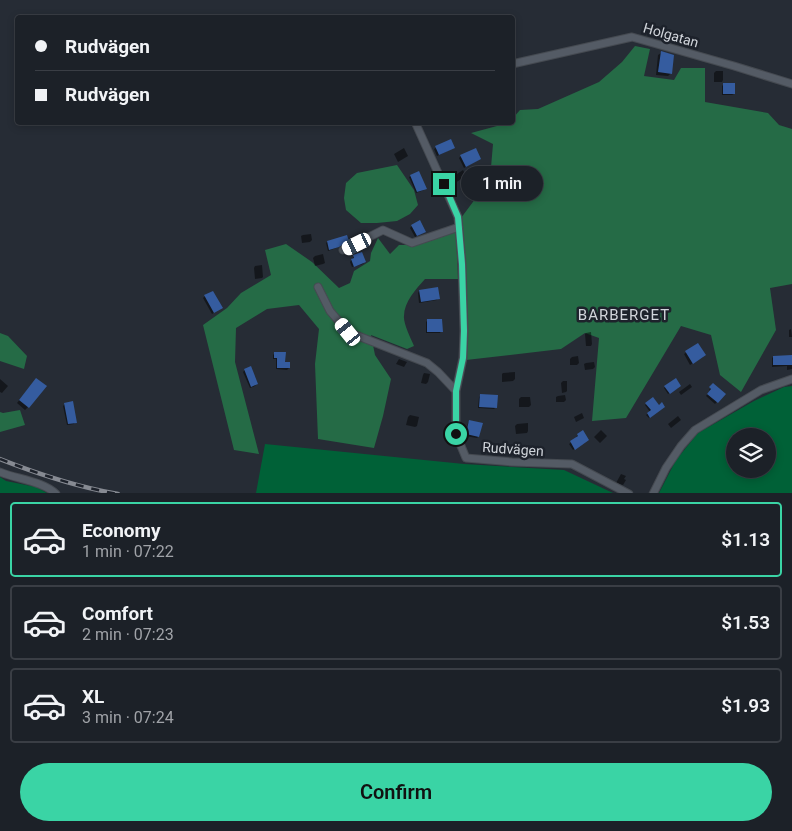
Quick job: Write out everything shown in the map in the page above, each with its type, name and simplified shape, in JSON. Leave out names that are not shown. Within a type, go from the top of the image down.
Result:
[{"type":"street","name":"Holgatan","points":[[515,63],[632,37],[792,84]]},
{"type":"street","name":"Rudvägen","points":[[416,125],[458,217],[462,264],[464,331],[463,358],[456,391],[456,434],[466,458],[572,464],[627,493]]},
{"type":"street","points":[[343,250],[383,230],[412,243],[459,226]]},
{"type":"street","points":[[318,286],[330,311],[348,332],[427,363],[456,391]]},
{"type":"street","points":[[654,493],[666,468],[695,430],[761,390],[792,379]]},
{"type":"street","points":[[0,472],[41,485],[55,493]]},
{"type":"green space","points":[[635,46],[650,49],[644,76],[674,80],[681,68],[705,68],[705,102],[768,113],[779,125],[792,129],[792,284],[770,288],[776,330],[741,392],[720,375],[711,335],[681,326],[626,418],[592,421],[599,338],[585,333],[561,349],[466,360],[461,218],[490,179],[493,144],[471,133],[501,125],[515,125],[515,116],[520,110],[538,109],[599,82],[622,62]]},
{"type":"green space","points":[[397,165],[414,190],[418,205],[410,214],[397,221],[361,223],[346,210],[344,198],[346,183],[357,173]]},
{"type":"green space","points":[[456,231],[458,279],[425,279],[411,296],[406,306],[405,323],[414,346],[407,349],[371,335],[375,355],[391,379],[374,448],[318,439],[315,364],[319,329],[299,305],[267,309],[236,328],[235,362],[259,454],[234,450],[203,325],[227,308],[241,293],[271,275],[265,250],[286,244],[312,262],[339,288],[350,283],[354,271],[370,261],[371,253],[378,238],[390,254],[399,245],[417,245]]},
{"type":"green space","points":[[0,333],[8,336],[27,356],[24,369],[0,361]]},
{"type":"green space","points":[[792,386],[792,493],[659,493],[676,460],[698,433],[754,401],[784,387]]},
{"type":"green space","points":[[20,410],[25,425],[0,432],[0,412]]},
{"type":"green space","points":[[265,444],[464,464],[564,470],[613,493],[256,493]]},
{"type":"green space","points":[[0,477],[6,481],[36,487],[47,493],[0,493]]},
{"type":"building","points":[[661,51],[674,55],[672,74],[658,72]]},
{"type":"building","points":[[723,83],[735,83],[735,94],[723,94]]},
{"type":"building","points":[[451,139],[455,148],[439,155],[435,146]]},
{"type":"building","points":[[476,148],[481,159],[466,167],[460,155]]},
{"type":"building","points":[[419,171],[427,189],[417,192],[410,175]]},
{"type":"building","points":[[420,220],[426,232],[417,236],[411,225]]},
{"type":"building","points":[[347,235],[349,241],[329,250],[327,241]]},
{"type":"building","points":[[362,252],[366,262],[354,267],[351,259],[354,258],[353,255]]},
{"type":"building","points":[[438,287],[440,299],[421,302],[419,290]]},
{"type":"building","points":[[213,291],[223,308],[214,313],[204,295]]},
{"type":"building","points":[[427,319],[442,319],[443,332],[427,332]]},
{"type":"building","points":[[698,343],[706,355],[693,364],[685,351]]},
{"type":"building","points":[[274,352],[286,352],[285,362],[290,362],[290,368],[277,368],[277,358],[274,358]]},
{"type":"building","points":[[792,355],[792,365],[773,365],[773,356]]},
{"type":"building","points":[[251,366],[258,384],[251,387],[244,369]]},
{"type":"building","points":[[36,378],[47,386],[29,408],[19,400]]},
{"type":"building","points":[[676,378],[681,386],[670,394],[664,386]]},
{"type":"building","points":[[713,383],[726,394],[718,403],[707,394],[711,389],[709,387]]},
{"type":"building","points":[[480,394],[498,395],[497,408],[479,407]]},
{"type":"building","points":[[653,397],[659,405],[662,402],[665,407],[650,418],[647,413],[651,410],[645,403]]},
{"type":"building","points":[[73,401],[77,423],[68,424],[64,403]]},
{"type":"building","points":[[469,420],[483,423],[479,437],[466,434]]},
{"type":"building","points":[[583,430],[589,440],[575,450],[570,441]]},
{"type":"railway","points":[[0,459],[58,480],[113,493]]},
{"type":"district","name":"BARBERGET","points":[[624,315]]},
{"type":"route","points":[[444,184],[458,217],[462,264],[464,331],[463,358],[456,391],[456,434]]}]
